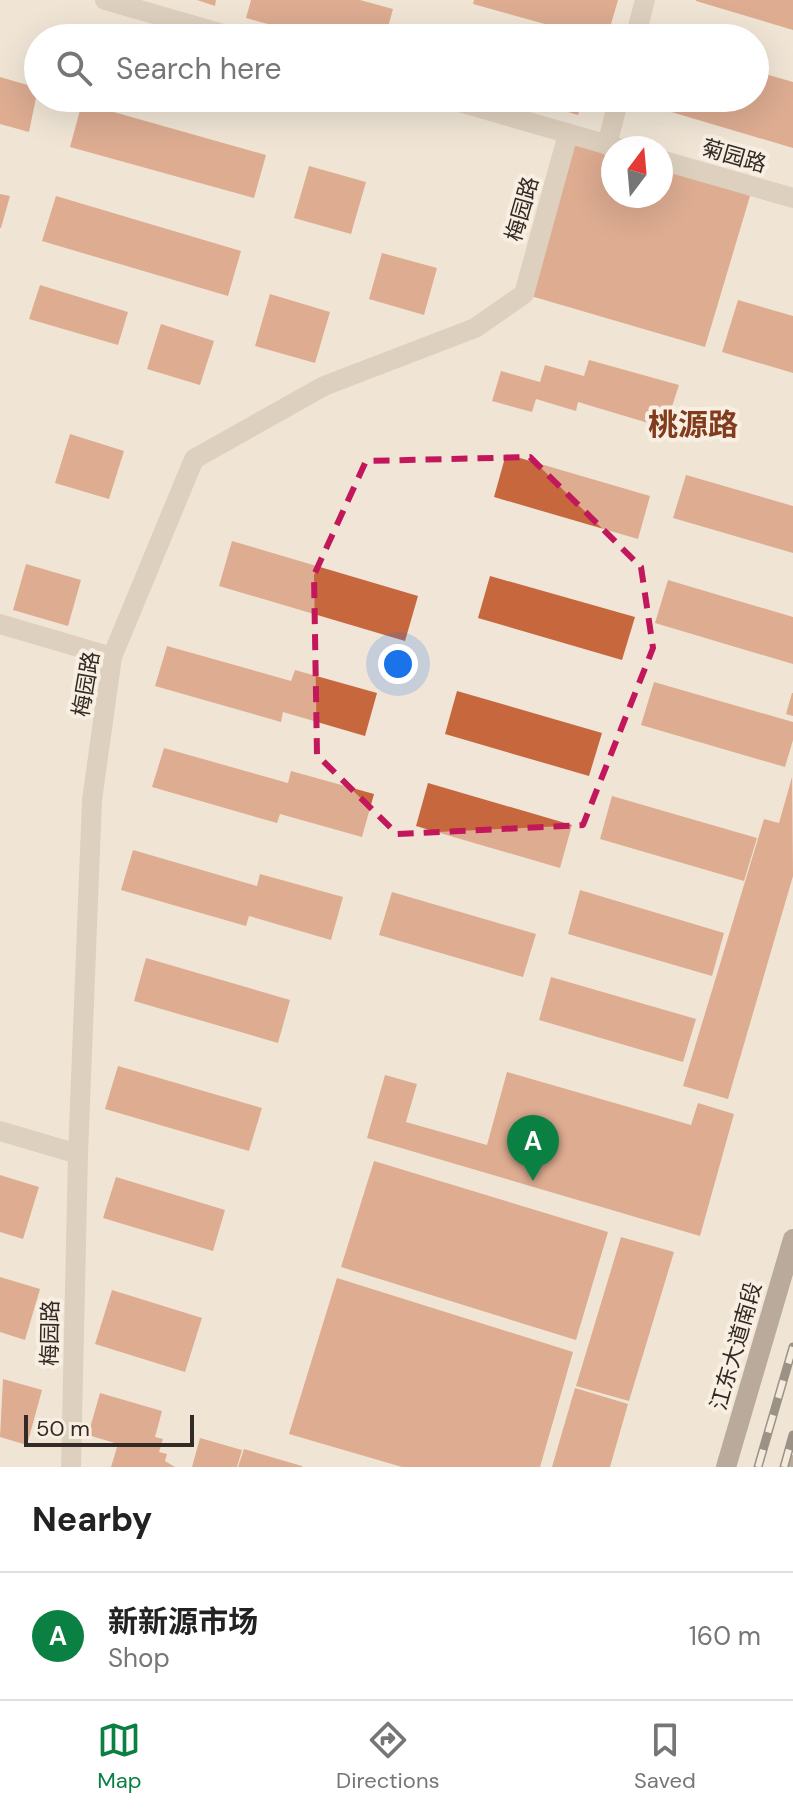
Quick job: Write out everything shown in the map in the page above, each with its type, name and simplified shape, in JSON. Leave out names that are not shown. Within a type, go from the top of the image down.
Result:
[{"type":"main road","name":"江东大道南段","points":[[726,1467],[793,1239]]},
{"type":"street","points":[[105,0],[188,24]]},
{"type":"street","points":[[639,24],[645,0]]},
{"type":"street","points":[[493,112],[601,143]]},
{"type":"street","points":[[614,136],[617,112]]},
{"type":"street","name":"梅园路","points":[[71,1467],[78,1154],[92,800],[112,657],[194,459],[324,386],[475,328],[524,294],[568,134]]},
{"type":"street","name":"菊园路","points":[[673,163],[793,198]]},
{"type":"street","points":[[0,624],[112,657]]},
{"type":"street","points":[[0,1131],[78,1154]]},
{"type":"highlighted area","points":[[530,457],[641,567],[653,648],[583,825],[397,834],[317,755],[314,575],[366,461]]},
{"type":"building","points":[[197,0],[216,0],[215,6]]},
{"type":"building","points":[[251,0],[360,0],[393,9],[389,24],[268,24],[246,18]]},
{"type":"building","points":[[474,0],[618,0],[611,24],[545,24],[473,4]]},
{"type":"building","points":[[793,0],[793,30],[696,1]]},
{"type":"building","points":[[769,75],[793,82],[793,148],[671,112],[769,112]]},
{"type":"building","points":[[0,77],[24,84],[24,112],[33,112],[29,132],[0,124]]},
{"type":"building","points":[[80,112],[114,112],[266,155],[254,198],[70,147]]},
{"type":"building","points":[[568,134],[601,143],[601,208],[673,208],[673,163],[753,186],[705,347],[524,294]]},
{"type":"building","points":[[309,166],[366,182],[351,234],[294,218]]},
{"type":"building","points":[[0,194],[10,196],[1,228],[0,228]]},
{"type":"building","points":[[56,196],[241,251],[228,296],[42,241]]},
{"type":"building","points":[[382,253],[437,268],[424,315],[369,299]]},
{"type":"building","points":[[40,285],[128,312],[118,345],[29,319]]},
{"type":"building","points":[[270,294],[330,312],[315,363],[255,346]]},
{"type":"building","points":[[738,300],[793,316],[793,373],[722,352]]},
{"type":"building","points":[[161,324],[214,341],[200,385],[147,369]]},
{"type":"building","points":[[589,360],[679,385],[665,428],[578,402],[576,411],[536,399],[532,412],[492,401],[501,371],[540,382],[545,365],[584,376]]},
{"type":"building","points":[[70,434],[124,451],[109,499],[55,483]]},
{"type":"building","points":[[506,454],[650,496],[638,539],[494,497]]},
{"type":"building","points":[[686,475],[793,506],[793,553],[673,518]]},
{"type":"building","points":[[232,541],[418,596],[405,641],[219,586]]},
{"type":"building","points":[[26,564],[81,580],[68,626],[13,610]]},
{"type":"building","points":[[490,576],[635,617],[622,660],[478,618]]},
{"type":"building","points":[[668,580],[793,617],[793,664],[655,623]]},
{"type":"building","points":[[167,646],[291,681],[295,670],[377,693],[365,736],[283,712],[281,722],[155,686]]},
{"type":"building","points":[[654,682],[793,722],[793,740],[785,767],[641,725]]},
{"type":"building","points":[[457,691],[602,733],[589,776],[445,734]]},
{"type":"building","points":[[793,693],[793,716],[786,714]]},
{"type":"building","points":[[164,748],[288,783],[291,771],[374,794],[362,837],[280,814],[277,823],[152,787]]},
{"type":"building","points":[[792,777],[793,876],[728,1099],[683,1086],[764,819],[779,823]]},
{"type":"building","points":[[428,783],[572,825],[560,868],[416,826]]},
{"type":"building","points":[[612,796],[757,838],[744,881],[600,839]]},
{"type":"building","points":[[133,850],[257,886],[260,874],[343,897],[331,940],[249,916],[246,926],[121,890]]},
{"type":"building","points":[[580,890],[724,933],[712,976],[568,934]]},
{"type":"building","points":[[392,892],[536,934],[523,977],[379,935]]},
{"type":"building","points":[[146,958],[290,1000],[278,1043],[134,1001]]},
{"type":"building","points":[[551,977],[696,1019],[683,1062],[539,1020]]},
{"type":"building","points":[[118,1066],[262,1108],[249,1151],[105,1109]]},
{"type":"building","points":[[507,1072],[691,1125],[698,1103],[734,1114],[700,1236],[367,1138],[385,1075],[417,1084],[406,1122],[487,1145]]},
{"type":"building","points":[[374,1161],[608,1232],[576,1340],[341,1267]]},
{"type":"building","points":[[0,1175],[39,1187],[23,1239],[0,1232]]},
{"type":"building","points":[[116,1177],[225,1210],[213,1251],[103,1218]]},
{"type":"building","points":[[621,1237],[674,1252],[629,1401],[576,1386]]},
{"type":"building","points":[[0,1277],[40,1289],[25,1340],[0,1332]]},
{"type":"building","points":[[337,1278],[573,1352],[540,1467],[402,1467],[289,1434]]},
{"type":"building","points":[[112,1290],[202,1318],[185,1372],[95,1344]]},
{"type":"building","points":[[3,1379],[42,1390],[27,1445],[0,1437]]},
{"type":"building","points":[[575,1388],[628,1404],[610,1467],[552,1467]]},
{"type":"building","points":[[100,1393],[162,1411],[155,1437],[163,1439],[159,1452],[167,1454],[165,1461],[175,1467],[111,1467],[118,1444],[88,1435]]},
{"type":"building","points":[[200,1438],[242,1450],[237,1467],[192,1467]]},
{"type":"building","points":[[244,1449],[302,1466],[302,1467],[238,1467]]},
{"type":"railway","points":[[758,1467],[793,1347]]},
{"type":"railway","points":[[784,1467],[793,1435]]},
{"type":"place","name":"新新源市场","points":[[533,1181]]},
{"type":"district","name":"桃源路","points":[[693,424]]}]
